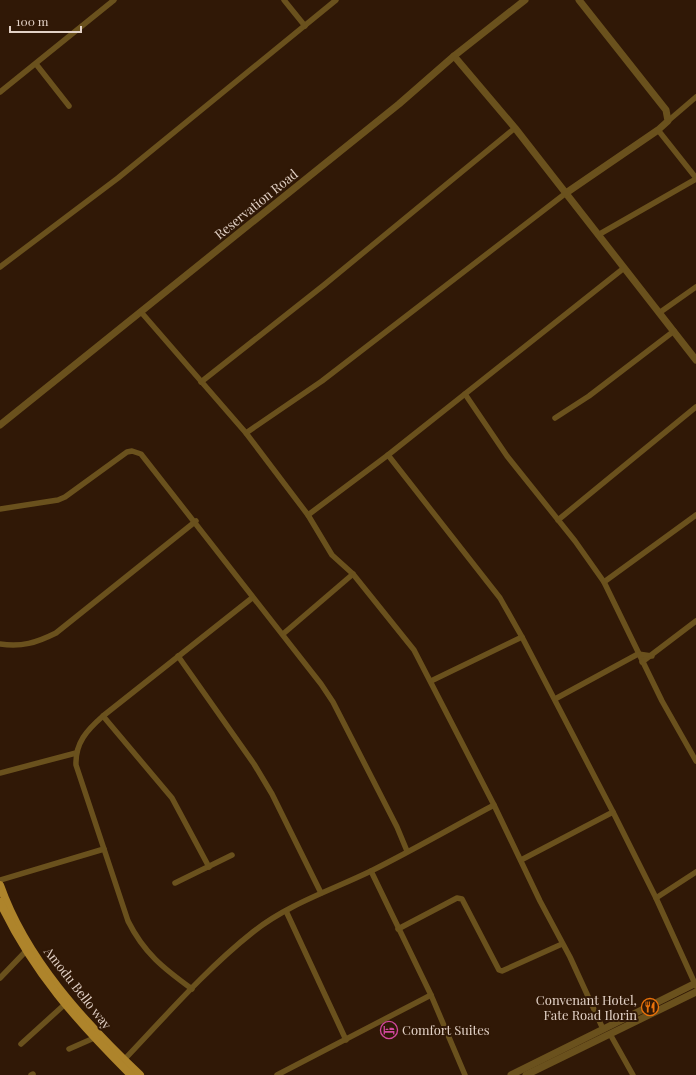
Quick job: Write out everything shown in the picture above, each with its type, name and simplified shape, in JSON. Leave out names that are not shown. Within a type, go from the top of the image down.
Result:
[{"type":"main road","name":"Amodu Bello way","points":[[0,885],[24,935],[48,973],[122,1062],[131,1075]]},
{"type":"main road","name":"Amodu Bello way","points":[[0,902],[26,951],[48,985],[64,1005],[94,1038],[140,1075]]},
{"type":"street","points":[[0,92],[114,0]]},
{"type":"street","points":[[284,0],[305,26]]},
{"type":"street","points":[[0,267],[118,178],[336,0]]},
{"type":"street","name":"Reservation Road","points":[[0,425],[399,104],[454,56],[525,0]]},
{"type":"street","points":[[579,0],[666,110],[668,121]]},
{"type":"street","points":[[454,56],[515,128],[659,313],[695,356]]},
{"type":"street","points":[[36,64],[69,106]]},
{"type":"street","points":[[246,433],[322,381],[566,193],[658,130],[696,97]]},
{"type":"street","points":[[201,382],[319,290],[515,128]]},
{"type":"street","points":[[598,235],[696,178],[658,130]]},
{"type":"street","points":[[308,515],[388,456],[624,268]]},
{"type":"street","points":[[659,313],[696,287]]},
{"type":"street","points":[[141,312],[246,433],[308,515],[332,555],[353,574],[414,650],[494,805],[603,1029]]},
{"type":"street","points":[[555,418],[589,396],[674,331]]},
{"type":"street","points":[[465,394],[507,456],[558,520],[604,582],[662,701],[696,761]]},
{"type":"street","points":[[558,520],[696,407]]},
{"type":"street","points":[[0,509],[58,500],[65,497],[120,456],[132,451],[137,452],[145,458],[196,522],[252,598],[283,634],[314,674],[333,702],[398,827],[407,851]]},
{"type":"street","points":[[388,456],[500,598],[555,699],[613,812],[656,898],[696,984],[511,1075]]},
{"type":"street","points":[[604,582],[696,515]]},
{"type":"street","points":[[0,644],[17,646],[47,638],[56,633],[196,522]]},
{"type":"street","points":[[283,634],[353,574]]},
{"type":"street","points":[[192,989],[164,969],[136,938],[128,921],[76,765],[76,753],[83,736],[103,716],[252,598]]},
{"type":"street","points":[[642,662],[652,656],[696,621]]},
{"type":"street","points":[[431,681],[522,637]]},
{"type":"street","points":[[555,699],[638,654],[652,656]]},
{"type":"street","points":[[178,656],[258,770],[272,794],[321,893]]},
{"type":"street","points":[[103,716],[172,798],[209,867]]},
{"type":"street","points":[[0,773],[76,753]]},
{"type":"street","points":[[122,1062],[222,959],[254,931],[286,911],[321,893],[371,871],[494,805]]},
{"type":"street","points":[[521,860],[613,812]]},
{"type":"street","points":[[0,880],[104,849]]},
{"type":"street","points":[[175,884],[232,855]]},
{"type":"street","points":[[371,871],[431,995],[465,1075]]},
{"type":"street","points":[[656,898],[696,872]]},
{"type":"street","points":[[398,929],[457,898],[462,900],[499,970],[502,972],[562,944]]},
{"type":"street","points":[[286,911],[346,1040]]},
{"type":"street","points":[[0,978],[26,951]]},
{"type":"street","points":[[526,1075],[696,992]]},
{"type":"street","points":[[278,1075],[431,995]]},
{"type":"street","points":[[21,1044],[64,1005]]},
{"type":"street","points":[[610,1034],[633,1075]]},
{"type":"street","points":[[69,1049],[94,1038]]},
{"type":"place","name":"Convenant Hotel, Fate Road Ilorin","points":[[650,1007]]},
{"type":"place","name":"Comfort Suites","points":[[389,1030]]}]
